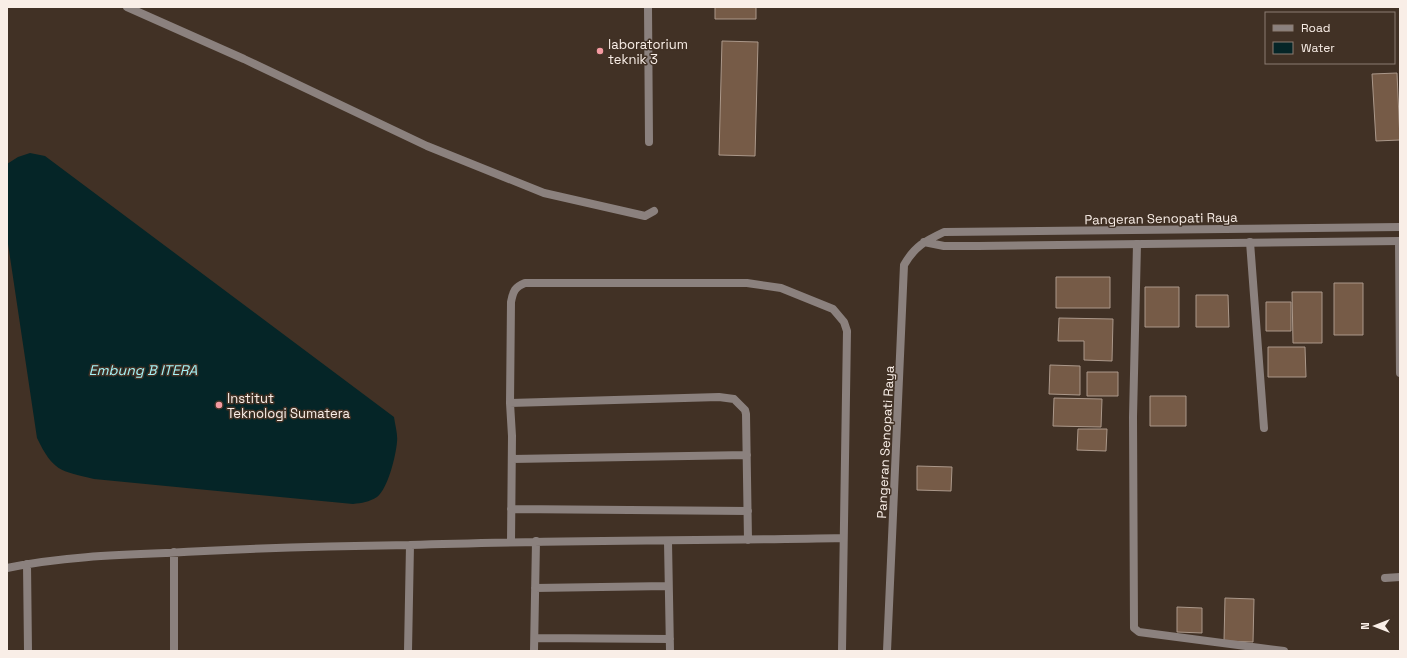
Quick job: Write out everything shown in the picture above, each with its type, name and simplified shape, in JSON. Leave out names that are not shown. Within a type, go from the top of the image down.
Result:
[{"type":"street","points":[[127,7],[244,59],[427,146],[544,193],[645,216],[654,211]]},
{"type":"street","points":[[648,7],[649,142]]},
{"type":"street","name":"Pangeran Senopati Raya","points":[[888,651],[904,265],[912,252],[924,242],[944,232],[1400,227]]},
{"type":"street","points":[[1399,241],[1400,373]]},
{"type":"street","name":"Pangeran Senopati Raya","points":[[924,242],[944,246],[1399,241]]},
{"type":"street","points":[[1250,242],[1264,428]]},
{"type":"street","points":[[1138,244],[1133,417],[1134,628],[1139,632],[1284,651]]},
{"type":"street","points":[[511,542],[511,302],[512,292],[516,287],[525,283],[747,284],[781,288],[832,310],[844,322],[847,331],[842,651]]},
{"type":"street","points":[[510,403],[719,397],[734,399],[745,410],[746,414],[748,540]]},
{"type":"street","points":[[512,459],[747,455]]},
{"type":"street","points":[[511,509],[748,511]]},
{"type":"street","points":[[7,568],[27,564],[98,556],[289,546],[410,545],[536,541],[668,542],[843,538]]},
{"type":"street","points":[[534,651],[536,541]]},
{"type":"street","points":[[668,542],[670,651]]},
{"type":"street","points":[[408,651],[410,545]]},
{"type":"street","points":[[174,552],[174,651]]},
{"type":"street","points":[[27,564],[28,651]]},
{"type":"street","points":[[1385,578],[1400,577]]},
{"type":"street","points":[[535,588],[668,586]]},
{"type":"street","points":[[535,638],[670,639]]},
{"type":"water","name":"Embung B ITERA","points":[[30,153],[45,156],[394,417],[397,433],[395,455],[388,480],[381,493],[371,500],[353,504],[94,479],[65,471],[53,463],[37,438],[7,237],[7,164],[18,157]]},
{"type":"building","points":[[715,7],[756,7],[756,19],[715,19]]},
{"type":"building","points":[[722,41],[758,42],[755,156],[719,155]]},
{"type":"building","points":[[1397,73],[1400,140],[1376,141],[1372,74]]},
{"type":"building","points":[[1056,277],[1110,277],[1110,308],[1056,308]]},
{"type":"building","points":[[1334,283],[1363,283],[1363,335],[1334,335]]},
{"type":"building","points":[[1145,287],[1179,287],[1179,327],[1145,327]]},
{"type":"building","points":[[1292,292],[1322,292],[1322,343],[1293,343]]},
{"type":"building","points":[[1196,295],[1228,295],[1229,327],[1196,327]]},
{"type":"building","points":[[1266,302],[1291,302],[1291,331],[1266,331]]},
{"type":"building","points":[[1059,318],[1113,319],[1112,361],[1084,360],[1084,341],[1058,341]]},
{"type":"building","points":[[1268,347],[1305,347],[1306,377],[1268,377]]},
{"type":"building","points":[[1050,365],[1080,366],[1080,395],[1049,394]]},
{"type":"building","points":[[1087,372],[1118,372],[1118,396],[1087,396]]},
{"type":"building","points":[[1150,396],[1186,396],[1186,426],[1150,426]]},
{"type":"building","points":[[1054,398],[1102,399],[1101,427],[1053,426]]},
{"type":"building","points":[[1078,429],[1107,429],[1106,451],[1077,450]]},
{"type":"building","points":[[917,466],[952,467],[951,491],[917,490]]},
{"type":"building","points":[[1225,598],[1254,599],[1253,642],[1224,641]]},
{"type":"building","points":[[1177,607],[1202,608],[1202,633],[1177,632]]},
{"type":"place","name":"laboratorium teknik 3","points":[[600,51]]},
{"type":"place","name":"Institut Teknologi Sumatera","points":[[219,405]]}]
